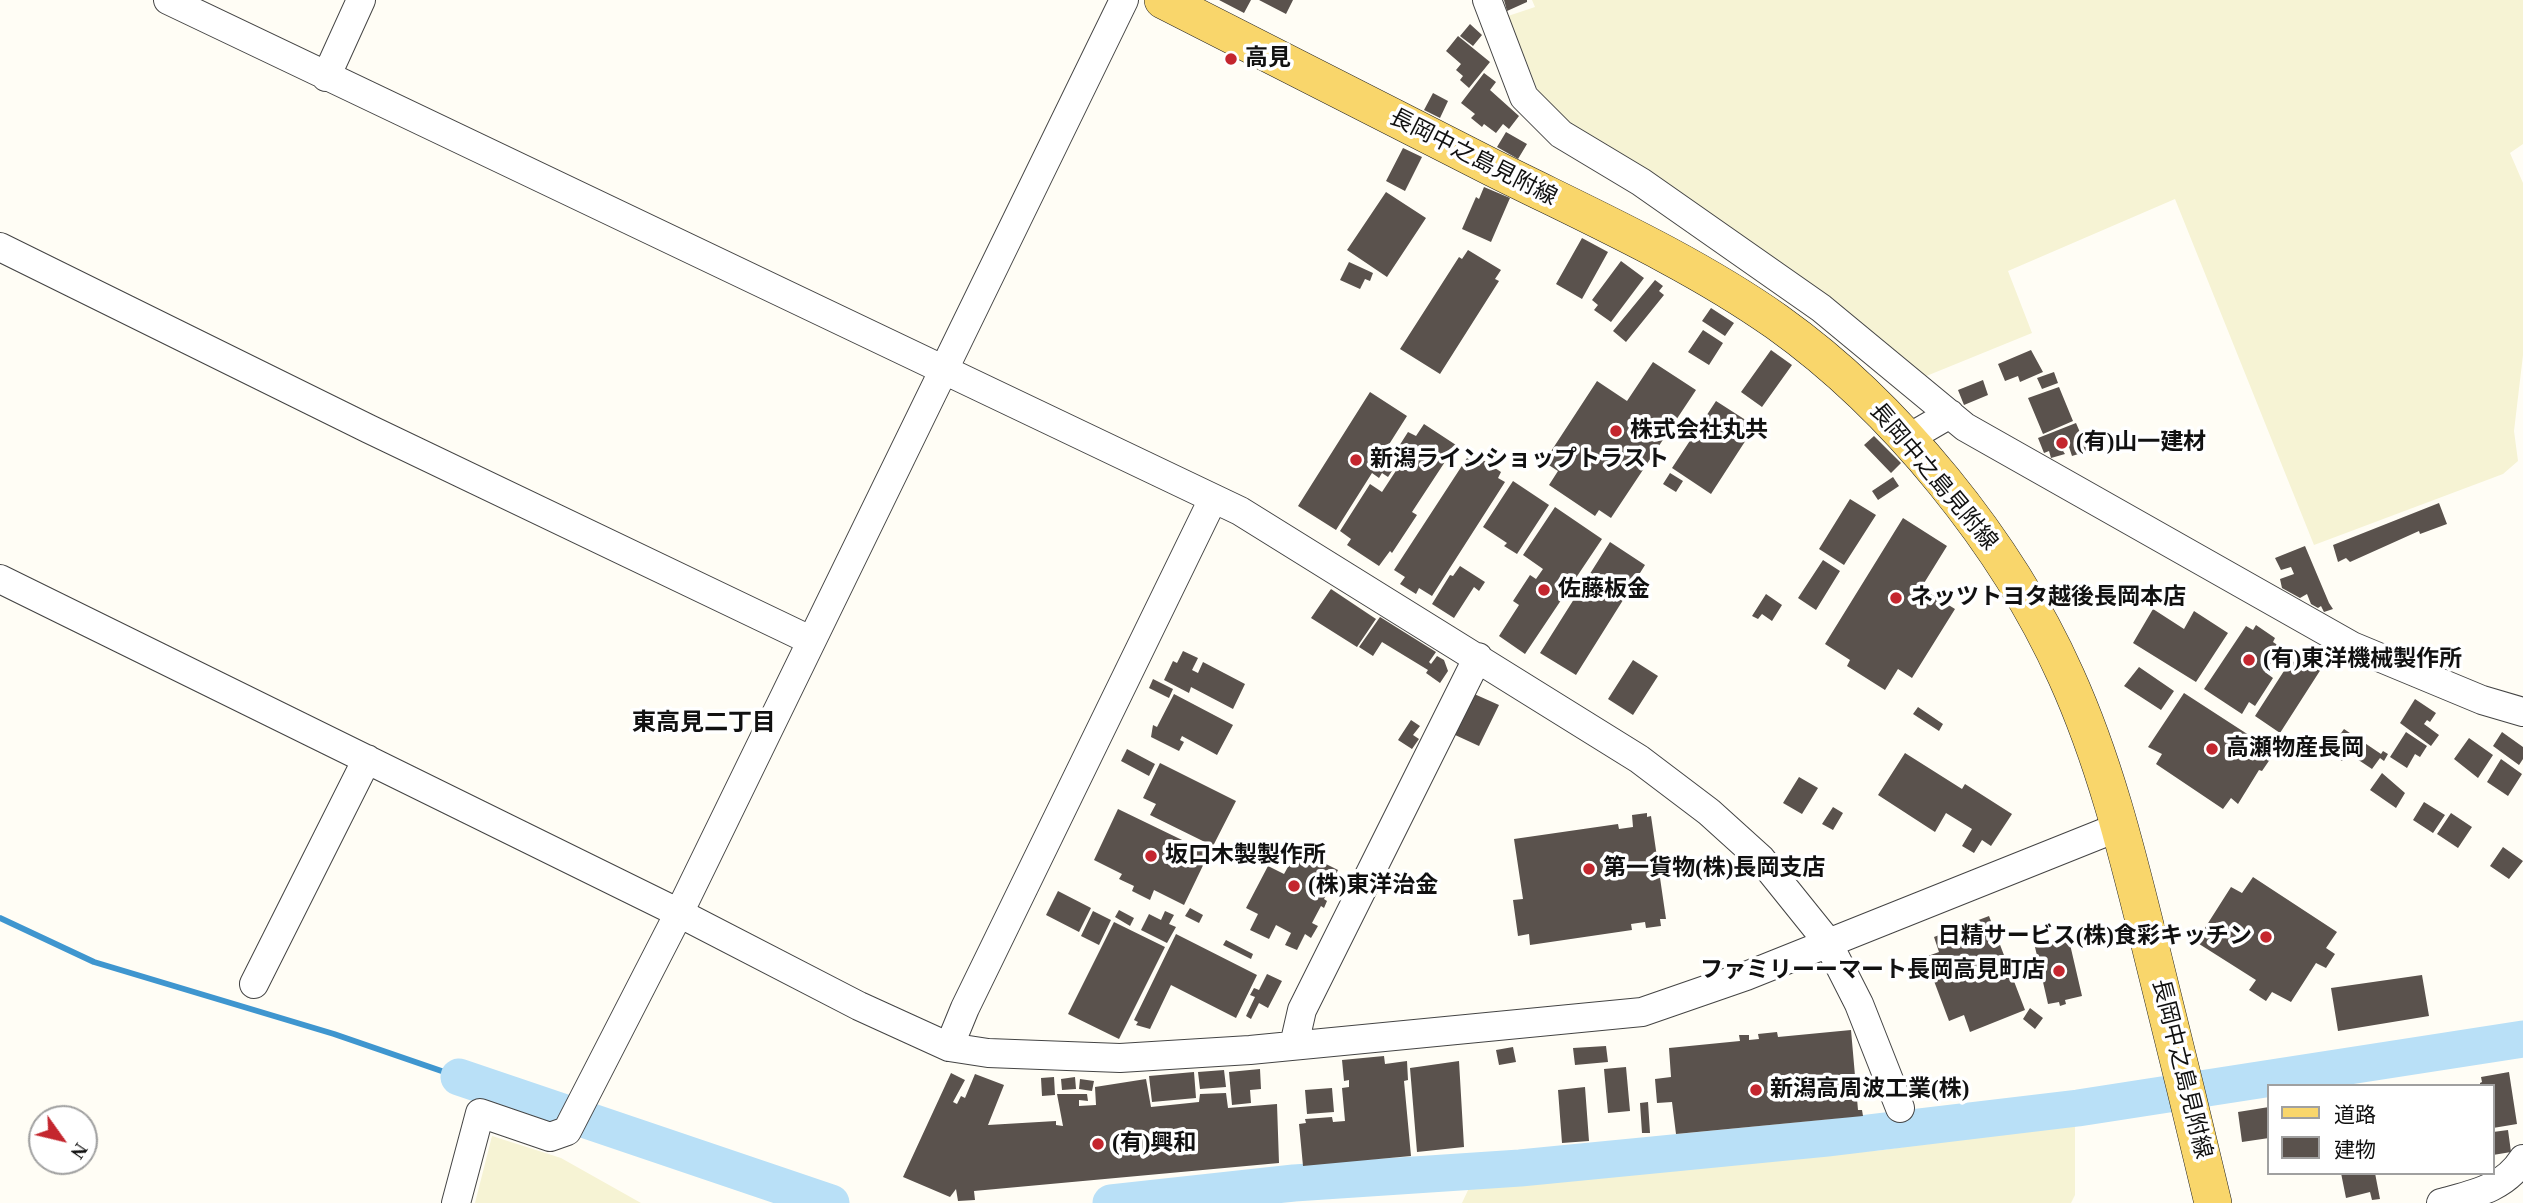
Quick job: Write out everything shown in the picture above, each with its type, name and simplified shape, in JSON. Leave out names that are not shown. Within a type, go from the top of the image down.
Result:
[{"type":"main road","name":"長岡中之島見附線","points":[[1163,0],[1630,237],[1721,287],[1775,320],[1818,354],[1876,405],[1907,439],[2010,571],[2065,673],[2095,747],[2121,826],[2213,1203]]},
{"type":"street","points":[[168,0],[1240,511],[1478,657],[1639,760],[1709,812],[1761,859],[1827,941],[1859,1004],[1900,1108]]},
{"type":"street","points":[[326,77],[361,0]]},
{"type":"street","points":[[456,1203],[480,1114],[550,1137],[567,1131],[679,913],[1124,0]]},
{"type":"street","points":[[1487,0],[1524,97],[1560,134],[1640,182],[1781,279],[1950,414],[1996,445],[2352,646],[2482,700],[2523,712]]},
{"type":"street","points":[[0,247],[369,429],[810,640]]},
{"type":"street","points":[[1907,439],[1950,414]]},
{"type":"street","points":[[949,1047],[970,996],[1213,499]]},
{"type":"street","points":[[0,579],[679,913],[859,1006],[949,1047],[988,1053],[1120,1058],[1542,1024],[1642,1012],[1746,976],[1827,941],[2121,826]]},
{"type":"street","points":[[1294,1045],[1302,1010],[1478,657]]},
{"type":"street","points":[[254,984],[367,759]]},
{"type":"street","points":[[2441,1203],[2499,1184],[2513,1175],[2523,1160]]},
{"type":"shaded area","points":[[1532,0],[2523,0],[2523,144],[2510,153],[2523,183],[2523,355],[2514,431],[2518,461],[2503,474],[2314,545],[2175,199],[2008,271],[2032,333],[1919,379],[1577,132],[1538,91],[1508,16],[1535,7]]},
{"type":"shaded area","points":[[2075,1122],[2075,1195],[2071,1203],[1462,1203],[1469,1188],[1883,1150]]},
{"type":"shaded area","points":[[492,1136],[561,1158],[641,1203],[475,1203]]},
{"type":"building","points":[[1219,0],[1251,0],[1244,13]]},
{"type":"building","points":[[1259,0],[1293,0],[1286,14]]},
{"type":"building","points":[[1504,0],[1527,0],[1527,2],[1507,11]]},
{"type":"building","points":[[1470,24],[1482,35],[1473,46],[1460,36]]},
{"type":"building","points":[[1458,36],[1490,62],[1469,88],[1460,80],[1463,76],[1456,70],[1461,64],[1446,51]]},
{"type":"building","points":[[1484,73],[1496,82],[1490,90],[1519,116],[1509,129],[1503,124],[1496,133],[1484,124],[1482,127],[1471,118],[1475,114],[1461,103]]},
{"type":"building","points":[[1433,93],[1448,101],[1440,118],[1424,110]]},
{"type":"building","points":[[1506,132],[1527,144],[1518,159],[1497,147]]},
{"type":"building","points":[[1403,148],[1422,157],[1405,191],[1386,181]]},
{"type":"building","points":[[1484,187],[1510,198],[1491,242],[1462,229],[1476,197],[1479,199]]},
{"type":"building","points":[[1386,192],[1426,218],[1387,277],[1347,250]]},
{"type":"building","points":[[1582,238],[1608,252],[1582,299],[1556,284]]},
{"type":"building","points":[[1468,250],[1501,270],[1495,279],[1499,281],[1440,374],[1400,349],[1459,257],[1462,259]]},
{"type":"building","points":[[1621,261],[1644,278],[1611,322],[1594,310],[1598,305],[1592,300]]},
{"type":"building","points":[[1349,262],[1373,273],[1370,281],[1365,279],[1360,289],[1340,280]]},
{"type":"building","points":[[1655,280],[1663,286],[1659,291],[1664,295],[1626,342],[1613,331]]},
{"type":"building","points":[[1711,308],[1734,323],[1725,336],[1702,321]]},
{"type":"building","points":[[1703,330],[1723,343],[1709,365],[1688,352]]},
{"type":"building","points":[[1771,350],[1792,365],[1762,407],[1741,392]]},
{"type":"building","points":[[2031,350],[2043,372],[2020,382],[2018,376],[2005,381],[1998,364]]},
{"type":"building","name":"株式会社丸共","points":[[1653,362],[1696,390],[1611,518],[1599,510],[1595,516],[1549,485],[1558,471],[1544,462],[1597,381],[1627,401]]},
{"type":"building","points":[[2054,372],[2058,383],[2042,389],[2037,378]]},
{"type":"building","points":[[1983,380],[1988,395],[1964,405],[1958,390]]},
{"type":"building","points":[[2059,387],[2073,421],[2043,434],[2028,398]]},
{"type":"building","name":"新潟ラインショップトラスト","points":[[1370,392],[1407,416],[1381,457],[1394,468],[1388,477],[1382,473],[1379,478],[1372,473],[1336,530],[1298,506]]},
{"type":"building","points":[[1716,401],[1755,426],[1711,494],[1672,468]]},
{"type":"building","name":"(有)山一建材","points":[[2076,423],[2088,451],[2072,456],[2069,447],[2063,451],[2065,454],[2051,458],[2049,451],[2044,453],[2038,438]]},
{"type":"building","points":[[1424,424],[1456,445],[1412,512],[1417,515],[1392,553],[1390,551],[1379,566],[1347,545],[1351,539],[1340,531],[1370,484],[1382,492],[1403,460],[1394,454],[1408,432],[1416,436]]},
{"type":"building","points":[[1874,436],[1901,463],[1891,473],[1864,445]]},
{"type":"building","points":[[1467,458],[1479,466],[1483,460],[1501,472],[1498,478],[1505,482],[1432,596],[1419,588],[1416,594],[1400,584],[1405,577],[1394,570]]},
{"type":"building","points":[[1670,473],[1683,481],[1676,492],[1663,484]]},
{"type":"building","points":[[1893,477],[1899,486],[1878,500],[1872,491]]},
{"type":"building","points":[[1513,481],[1549,505],[1517,554],[1504,546],[1507,543],[1483,527]]},
{"type":"building","points":[[1850,499],[1876,515],[1844,565],[1819,549]]},
{"type":"building","points":[[2439,503],[2447,524],[2420,534],[2419,531],[2350,562],[2346,558],[2338,562],[2333,545]]},
{"type":"building","name":"佐藤板金","points":[[1555,507],[1602,539],[1525,654],[1499,636],[1519,605],[1513,601],[1530,575],[1536,579],[1543,569],[1523,555]]},
{"type":"building","name":"ネッツトヨタ越後長岡本店","points":[[1903,518],[1947,546],[1921,588],[1955,609],[1912,678],[1898,669],[1885,690],[1847,666],[1850,660],[1825,644]]},
{"type":"building","points":[[1610,542],[1645,565],[1576,675],[1540,653]]},
{"type":"building","points":[[2305,546],[2333,609],[2324,612],[2321,606],[2318,608],[2311,604],[2307,594],[2300,598],[2282,588],[2280,579],[2294,574],[2291,567],[2281,570],[2275,558]]},
{"type":"building","points":[[1823,560],[1840,571],[1816,610],[1798,598]]},
{"type":"building","points":[[1460,566],[1485,582],[1479,591],[1474,587],[1454,618],[1432,604],[1450,575],[1453,576]]},
{"type":"building","points":[[1331,589],[1376,619],[1357,647],[1311,618]]},
{"type":"building","points":[[1766,594],[1782,605],[1772,621],[1762,614],[1758,619],[1752,616]]},
{"type":"building","points":[[2153,609],[2184,629],[2194,611],[2228,633],[2196,682],[2133,643]]},
{"type":"building","points":[[1380,617],[1436,652],[1429,662],[1431,664],[1437,656],[1444,660],[1448,671],[1440,683],[1426,673],[1428,670],[1382,642],[1373,656],[1359,647]]},
{"type":"building","name":"(有)東洋機械製作所","points":[[2256,625],[2275,638],[2273,642],[2282,648],[2265,672],[2273,678],[2255,706],[2249,702],[2242,714],[2204,689],[2246,626],[2253,630]]},
{"type":"building","points":[[1183,651],[1198,658],[1192,670],[1198,673],[1203,662],[1245,684],[1233,709],[1191,687],[1189,693],[1164,680],[1173,661],[1177,663]]},
{"type":"building","points":[[2310,659],[2323,666],[2280,733],[2255,716],[2291,660],[2304,669]]},
{"type":"building","points":[[1633,660],[1658,676],[1633,715],[1608,699]]},
{"type":"building","points":[[2139,667],[2174,691],[2161,710],[2124,686]]},
{"type":"building","points":[[1153,679],[1173,689],[1169,698],[1149,688]]},
{"type":"building","points":[[1472,693],[1499,705],[1479,746],[1453,734]]},
{"type":"building","name":"高瀬物産長岡","points":[[2184,693],[2275,752],[2262,771],[2259,770],[2238,804],[2231,798],[2223,809],[2156,764],[2162,754],[2148,747]]},
{"type":"building","points":[[1174,694],[1233,725],[1217,755],[1182,736],[1180,740],[1184,742],[1179,751],[1151,737],[1153,725],[1157,727]]},
{"type":"building","points":[[2415,699],[2436,713],[2430,722],[2427,720],[2424,724],[2439,735],[2431,746],[2400,723]]},
{"type":"building","points":[[1918,707],[1943,724],[1939,731],[1913,714]]},
{"type":"building","points":[[1411,720],[1420,726],[1413,735],[1419,739],[1412,749],[1398,740]]},
{"type":"building","points":[[2344,729],[2381,754],[2383,751],[2388,754],[2384,761],[2380,758],[2372,769],[2348,753],[2342,761],[2328,751]]},
{"type":"building","points":[[2406,732],[2427,746],[2420,757],[2415,754],[2407,768],[2390,757]]},
{"type":"building","points":[[2502,732],[2523,747],[2523,759],[2519,765],[2493,746]]},
{"type":"building","points":[[2469,738],[2493,755],[2478,778],[2454,759]]},
{"type":"building","points":[[1127,749],[1155,764],[1149,776],[1121,761]]},
{"type":"building","points":[[1905,753],[1962,789],[1965,784],[2012,814],[1991,846],[1982,840],[1974,853],[1962,846],[1972,829],[1946,813],[1935,832],[1878,795]]},
{"type":"building","points":[[2501,759],[2522,774],[2508,796],[2487,782]]},
{"type":"building","points":[[1160,763],[1236,801],[1213,846],[1150,815],[1156,804],[1143,798]]},
{"type":"building","points":[[2382,773],[2405,793],[2396,808],[2370,790]]},
{"type":"building","points":[[1799,777],[1818,788],[1802,814],[1783,803]]},
{"type":"building","points":[[2424,802],[2445,815],[2433,833],[2413,820]]},
{"type":"building","points":[[1833,807],[1843,813],[1833,830],[1822,824]]},
{"type":"building","name":"坂口木製製作所","points":[[1118,809],[1209,853],[1184,905],[1154,890],[1150,900],[1132,891],[1134,886],[1119,879],[1122,874],[1094,860]]},
{"type":"building","name":"第一貨物(株)長岡支店","points":[[1647,813],[1647,817],[1651,816],[1666,919],[1660,919],[1661,926],[1646,928],[1645,922],[1631,924],[1632,930],[1530,945],[1529,934],[1518,936],[1513,900],[1523,899],[1514,839],[1618,824],[1619,829],[1633,827],[1632,815]]},
{"type":"building","points":[[2451,813],[2472,827],[2458,848],[2437,834]]},
{"type":"building","name":"(株)東洋治金","points":[[1297,843],[1306,848],[1304,853],[1338,870],[1324,899],[1327,901],[1324,908],[1321,906],[1312,923],[1318,926],[1311,938],[1305,934],[1297,950],[1285,945],[1291,933],[1276,925],[1269,939],[1250,930],[1258,914],[1246,908],[1268,866],[1284,874],[1289,865],[1279,860],[1284,850],[1292,854]]},
{"type":"building","points":[[2503,847],[2523,861],[2509,879],[2490,866]]},
{"type":"building","name":"日精サービス(株)食彩キッチン","points":[[2253,877],[2337,932],[2326,948],[2335,954],[2326,968],[2316,963],[2291,1002],[2272,992],[2266,1001],[2249,990],[2256,980],[2196,942],[2231,887],[2242,893]]},
{"type":"building","points":[[1058,891],[1091,908],[1079,932],[1046,915]]},
{"type":"building","points":[[1190,908],[1203,915],[1199,923],[1185,916]]},
{"type":"building","points":[[1119,910],[1134,918],[1130,926],[1115,917]]},
{"type":"building","points":[[1093,911],[1111,920],[1099,945],[1081,936]]},
{"type":"building","points":[[1165,911],[1174,915],[1169,924],[1176,927],[1167,943],[1141,930],[1149,914],[1161,920]]},
{"type":"building","points":[[1989,916],[2025,1010],[1970,1032],[1964,1015],[1949,1021],[1925,957],[1939,952],[1934,937]]},
{"type":"building","points":[[1114,922],[1165,947],[1119,1039],[1068,1014]]},
{"type":"building","name":"坂口木製製作所","points":[[1176,934],[1257,975],[1236,1018],[1171,985],[1150,1029],[1136,1025],[1138,1022],[1134,1020]]},
{"type":"building","name":"ファミリーーマート長岡高見町店","points":[[2048,938],[2049,944],[2069,940],[2082,996],[2065,1000],[2066,1004],[2060,1006],[2059,1002],[2048,1004],[2035,947]]},
{"type":"building","points":[[1226,940],[1253,954],[1251,959],[1223,945]]},
{"type":"building","points":[[1267,974],[1282,981],[1268,1008],[1259,1003],[1251,1019],[1246,1016],[1255,997],[1250,995],[1254,988],[1259,990]]},
{"type":"building","points":[[2422,975],[2429,1016],[2338,1031],[2331,988]]},
{"type":"building","points":[[2030,1008],[2043,1018],[2035,1029],[2023,1019]]},
{"type":"building","name":"新潟高周波工業(株)","points":[[1851,1030],[1858,1110],[1862,1110],[1863,1116],[1676,1134],[1672,1102],[1657,1103],[1655,1079],[1671,1077],[1669,1048],[1740,1041],[1739,1035],[1749,1035],[1749,1040],[1759,1039],[1758,1034],[1777,1032],[1778,1037]]},
{"type":"building","points":[[1606,1046],[1608,1062],[1575,1065],[1573,1048]]},
{"type":"building","points":[[1513,1047],[1516,1062],[1499,1065],[1496,1050]]},
{"type":"building","points":[[1384,1056],[1385,1064],[1407,1061],[1408,1080],[1404,1081],[1411,1156],[1303,1166],[1299,1124],[1306,1123],[1305,1119],[1332,1117],[1333,1122],[1345,1121],[1342,1088],[1349,1087],[1349,1080],[1344,1081],[1342,1060]]},
{"type":"building","points":[[1459,1061],[1464,1147],[1417,1152],[1410,1068]]},
{"type":"building","points":[[1626,1067],[1630,1111],[1608,1113],[1604,1069]]},
{"type":"building","points":[[1260,1069],[1261,1089],[1250,1090],[1251,1103],[1232,1105],[1229,1072]]},
{"type":"building","points":[[1224,1070],[1226,1087],[1200,1089],[1198,1072]]},
{"type":"building","points":[[1194,1072],[1196,1098],[1152,1102],[1149,1076]]},
{"type":"building","points":[[2509,1072],[2517,1124],[2495,1128],[2495,1084],[2480,1084],[2481,1077]]},
{"type":"building","name":"(有)興和","points":[[951,1073],[965,1080],[953,1102],[957,1104],[961,1096],[965,1098],[975,1074],[1004,1085],[988,1125],[1056,1121],[1056,1125],[1063,1126],[1057,1094],[1087,1094],[1088,1101],[1079,1100],[1079,1106],[1096,1105],[1095,1087],[1146,1079],[1151,1107],[1199,1102],[1200,1094],[1226,1093],[1228,1108],[1277,1104],[1279,1163],[974,1191],[975,1200],[958,1201],[956,1189],[950,1197],[903,1177]]},
{"type":"building","points":[[1054,1077],[1055,1095],[1042,1096],[1041,1078]]},
{"type":"building","points":[[1075,1077],[1076,1089],[1062,1090],[1061,1079]]},
{"type":"building","points":[[1080,1079],[1094,1081],[1092,1091],[1079,1089]]},
{"type":"building","points":[[1585,1087],[1589,1141],[1562,1143],[1558,1090]]},
{"type":"building","points":[[1332,1088],[1334,1112],[1307,1114],[1305,1090]]},
{"type":"building","points":[[1648,1102],[1650,1133],[1642,1133],[1640,1103]]},
{"type":"building","points":[[2268,1107],[2268,1138],[2242,1142],[2238,1112]]},
{"type":"building","points":[[2508,1130],[2511,1152],[2495,1155],[2495,1132]]},
{"type":"building","points":[[2341,1175],[2375,1175],[2380,1199],[2372,1200],[2370,1192],[2346,1198]]},
{"type":"waterway","points":[[0,918],[94,962],[334,1034],[459,1077]]},
{"type":"waterway","points":[[1111,1203],[1294,1183],[1520,1168],[1827,1138],[2078,1108],[2523,1039]]},
{"type":"waterway","points":[[459,1077],[831,1203]]},
{"type":"place","name":"高見","points":[[1231,59]]},
{"type":"place","name":"株式会社丸共","points":[[1616,431]]},
{"type":"place","name":"(有)山一建材","points":[[2062,443]]},
{"type":"place","name":"新潟ラインショップトラスト","points":[[1356,460]]},
{"type":"place","name":"佐藤板金","points":[[1544,590]]},
{"type":"place","name":"ネッツトヨタ越後長岡本店","points":[[1896,598]]},
{"type":"place","name":"(有)東洋機械製作所","points":[[2249,660]]},
{"type":"place","name":"高瀬物産長岡","points":[[2212,749]]},
{"type":"place","name":"坂口木製製作所","points":[[1151,856]]},
{"type":"place","name":"第一貨物(株)長岡支店","points":[[1589,869]]},
{"type":"place","name":"(株)東洋治金","points":[[1294,886]]},
{"type":"place","name":"日精サービス(株)食彩キッチン","points":[[2266,937]]},
{"type":"place","name":"ファミリーーマート長岡高見町店","points":[[2059,971]]},
{"type":"place","name":"新潟高周波工業(株)","points":[[1756,1090]]},
{"type":"place","name":"(有)興和","points":[[1098,1144]]},
{"type":"district","name":"東高見二丁目","points":[[704,724]]}]
